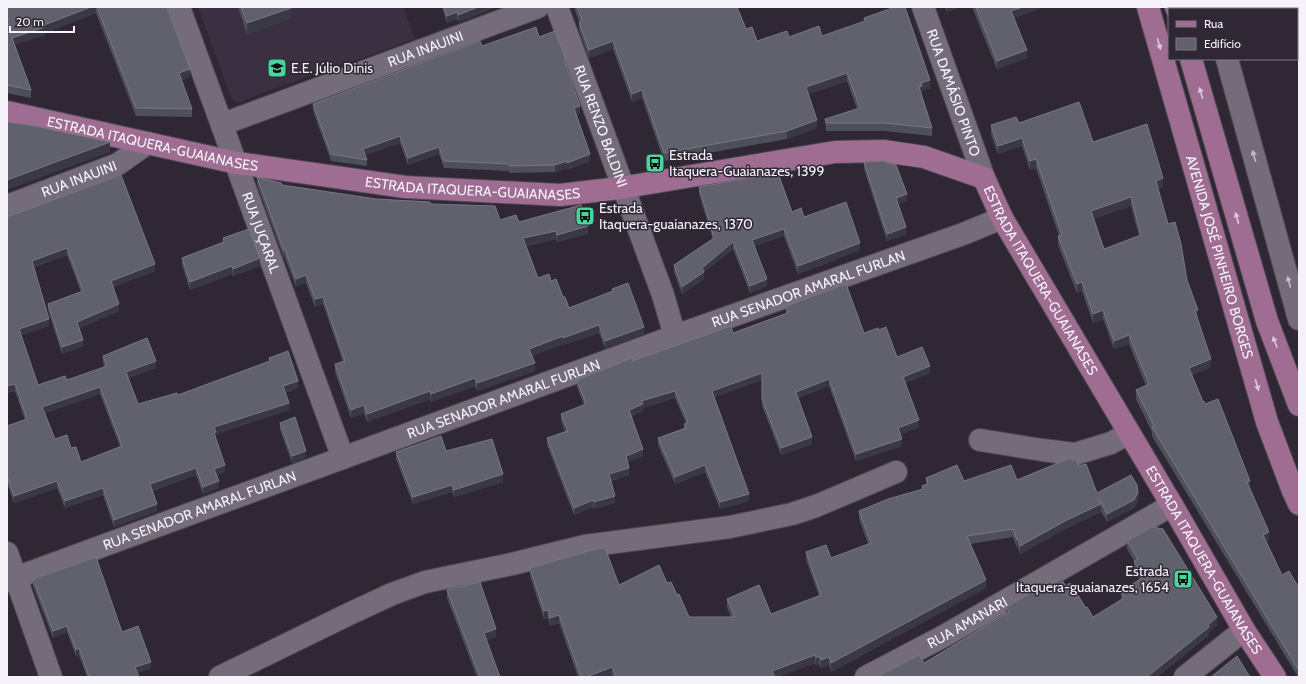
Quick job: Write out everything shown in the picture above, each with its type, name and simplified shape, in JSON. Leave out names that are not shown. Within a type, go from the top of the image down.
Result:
[{"type":"main road","name":"AVENIDA JOSÉ PINHEIRO BORGES","points":[[1148,7],[1268,422],[1299,504]]},
{"type":"main road","name":"AVENIDA JOSÉ PINHEIRO BORGES","points":[[1191,60],[1267,321],[1299,405]]},
{"type":"main road","name":"ESTRADA ITAQUERA-GUAIANASES","points":[[7,112],[237,163],[405,187],[560,194],[624,187],[835,152],[884,151],[924,157],[984,178],[1002,218],[1172,505],[1244,630],[1275,677]]},
{"type":"street","name":"RUA JUÇARAL","points":[[179,7],[343,458]]},
{"type":"street","name":"RUA INAUINI","points":[[222,124],[538,7]]},
{"type":"street","name":"RUA RENZO BALDINI","points":[[557,7],[663,295],[675,336]]},
{"type":"street","name":"RUA DAMÁSIO PINTO","points":[[923,7],[984,178]]},
{"type":"street","points":[[1227,60],[1299,319]]},
{"type":"street","name":"RUA INAUINI","points":[[7,206],[118,164],[148,143]]},
{"type":"street","name":"RUA SENADOR AMARAL FURLAN","points":[[12,580],[675,336],[956,237],[1002,218]]},
{"type":"street","points":[[980,440],[1075,454],[1111,443],[1129,433]]},
{"type":"street","points":[[220,677],[392,594],[425,582],[585,546],[730,526],[792,514],[816,506],[896,472]]},
{"type":"street","name":"RUA AMANARI","points":[[866,677],[944,636],[1172,505]]},
{"type":"street","points":[[7,553],[12,580],[51,677]]},
{"type":"street","points":[[1185,677],[1244,630]]},
{"type":"shaded area","name":"E.E. Júlio Dinis","points":[[198,7],[403,7],[415,39],[251,97],[242,102],[236,102],[231,97]]},
{"type":"building","points":[[7,7],[91,7],[44,25],[45,27],[12,38],[31,90],[7,85]]},
{"type":"building","points":[[97,7],[167,7],[190,69],[179,73],[192,109],[136,108]]},
{"type":"building","points":[[241,7],[291,7],[291,8],[247,23]]},
{"type":"building","points":[[444,7],[478,7],[458,15],[457,12],[447,16]]},
{"type":"building","points":[[577,7],[737,7],[746,29],[752,27],[757,41],[787,31],[789,37],[819,26],[822,36],[865,21],[864,18],[895,7],[905,7],[930,80],[921,83],[922,86],[919,87],[932,128],[885,123],[826,123],[825,119],[860,108],[847,73],[806,87],[817,120],[787,131],[664,153],[642,90],[632,94],[613,41],[589,50],[579,22],[582,20]]},
{"type":"building","points":[[976,7],[1023,7],[1011,11],[1027,50],[997,61]]},
{"type":"building","points":[[536,27],[539,37],[555,31],[566,60],[564,60],[580,106],[574,108],[590,154],[567,163],[567,161],[555,165],[510,166],[509,164],[444,161],[439,147],[408,158],[400,136],[363,149],[367,160],[331,154],[313,104],[480,41],[482,46]]},
{"type":"building","points":[[1079,102],[1093,142],[1147,124],[1163,178],[1156,181],[1168,224],[1175,222],[1181,244],[1187,280],[1198,310],[1195,311],[1211,359],[1189,368],[1203,402],[1204,401],[1205,404],[1218,399],[1250,481],[1247,482],[1269,532],[1263,535],[1282,575],[1289,571],[1299,588],[1299,671],[1152,427],[1154,426],[1136,390],[1149,384],[1129,335],[1114,341],[1103,310],[1093,314],[1082,282],[1077,284],[1058,236],[1062,235],[1036,159],[1030,161],[1022,138],[998,146],[991,125],[1016,117],[1019,123]],"holes":[[[1131,197],[1141,235],[1104,249],[1091,211]]]},
{"type":"building","points":[[7,122],[35,126],[110,142],[7,180]]},
{"type":"building","points":[[883,161],[896,165],[907,194],[896,198],[906,227],[887,234],[864,162]]},
{"type":"building","points":[[778,173],[792,212],[801,208],[804,217],[846,202],[860,243],[798,266],[784,229],[752,240],[767,279],[750,286],[733,242],[702,268],[704,272],[682,287],[674,265],[714,238],[699,187]]},
{"type":"building","points":[[121,175],[155,264],[111,281],[119,304],[77,322],[83,340],[62,347],[48,304],[83,291],[67,248],[32,261],[49,319],[19,329],[38,385],[65,376],[67,380],[107,366],[103,356],[147,338],[156,361],[126,372],[138,404],[177,393],[178,395],[270,361],[269,358],[288,351],[298,381],[283,386],[289,403],[214,427],[216,432],[214,433],[225,465],[214,469],[219,481],[203,487],[196,468],[150,484],[157,504],[114,520],[103,488],[65,501],[57,481],[14,496],[7,476],[7,426],[27,419],[15,384],[7,386],[7,217]],"holes":[[[100,387],[122,446],[81,462],[76,447],[71,448],[67,435],[55,439],[42,407]]]},
{"type":"building","points":[[257,177],[281,183],[282,185],[376,199],[430,202],[431,204],[495,206],[500,220],[516,215],[519,222],[581,205],[588,226],[557,235],[556,231],[523,238],[538,278],[549,274],[551,281],[556,279],[569,308],[613,291],[612,289],[628,283],[644,327],[605,341],[599,325],[563,338],[563,336],[529,349],[535,363],[477,383],[475,378],[431,394],[430,391],[367,414],[364,405],[351,410],[335,364],[345,361],[323,297],[315,299],[306,275],[296,279],[285,250],[284,251]]},
{"type":"building","points":[[249,229],[260,258],[233,269],[232,266],[190,282],[182,258],[224,242],[223,238]]},
{"type":"building","points":[[846,284],[864,333],[886,327],[897,357],[922,347],[930,366],[903,377],[919,420],[898,428],[902,439],[856,454],[829,379],[796,392],[812,437],[781,448],[762,399],[762,373],[712,391],[749,494],[720,502],[705,465],[675,477],[658,438],[686,428],[684,424],[688,422],[675,391],[641,401],[643,404],[629,410],[643,449],[626,456],[629,468],[609,474],[615,496],[594,502],[593,500],[574,508],[547,438],[568,431],[561,414],[586,404],[577,380],[634,357],[632,361],[731,326],[733,333],[788,313],[786,306]]},
{"type":"building","points":[[295,417],[306,451],[292,456],[280,423]]},
{"type":"building","points":[[441,436],[446,451],[492,439],[503,474],[454,490],[452,485],[413,497],[396,452]]},
{"type":"building","points":[[1070,458],[1072,460],[1076,459],[1079,466],[1086,464],[1097,493],[1131,475],[1137,485],[1138,493],[1134,500],[1107,514],[1099,499],[1101,504],[1065,521],[1020,546],[1013,529],[967,536],[986,580],[831,663],[829,657],[821,660],[819,656],[816,658],[815,655],[772,671],[775,677],[616,677],[612,667],[586,677],[581,677],[559,615],[550,618],[548,610],[544,611],[530,568],[595,549],[605,548],[619,585],[659,565],[667,583],[671,582],[677,595],[679,594],[689,617],[735,617],[727,599],[759,585],[771,614],[821,595],[806,552],[826,545],[831,558],[871,543],[859,511],[888,499],[923,489],[922,486],[928,484],[926,478],[957,465],[964,481],[1011,465],[1017,480]]},
{"type":"building","points":[[1152,527],[1163,529],[1217,617],[1208,625],[1209,627],[1147,677],[877,677],[919,655],[924,663],[1009,612],[1006,607],[1051,581],[1053,584],[1061,579],[1066,586],[1070,583],[1093,617],[1124,598],[1121,592],[1143,577],[1134,561],[1138,559],[1127,541]]},
{"type":"building","points":[[96,557],[122,632],[138,626],[151,662],[135,667],[139,677],[89,677],[79,648],[76,650],[67,626],[53,631],[33,579]]},
{"type":"building","points":[[480,582],[496,629],[484,633],[500,677],[480,677],[447,590]]},
{"type":"building","points":[[1237,656],[1250,677],[1211,677]]},
{"type":"place","name":"E.E. Júlio Dinis","points":[[277,68]]},
{"type":"place","name":"Estrada Itaquera-Guaianazes, 1399","points":[[655,163]]},
{"type":"place","name":"Estrada Itaquera-guaianazes, 1370","points":[[585,216]]},
{"type":"place","name":"Estrada Itaquera-guaianazes, 1654","points":[[1183,579]]}]
